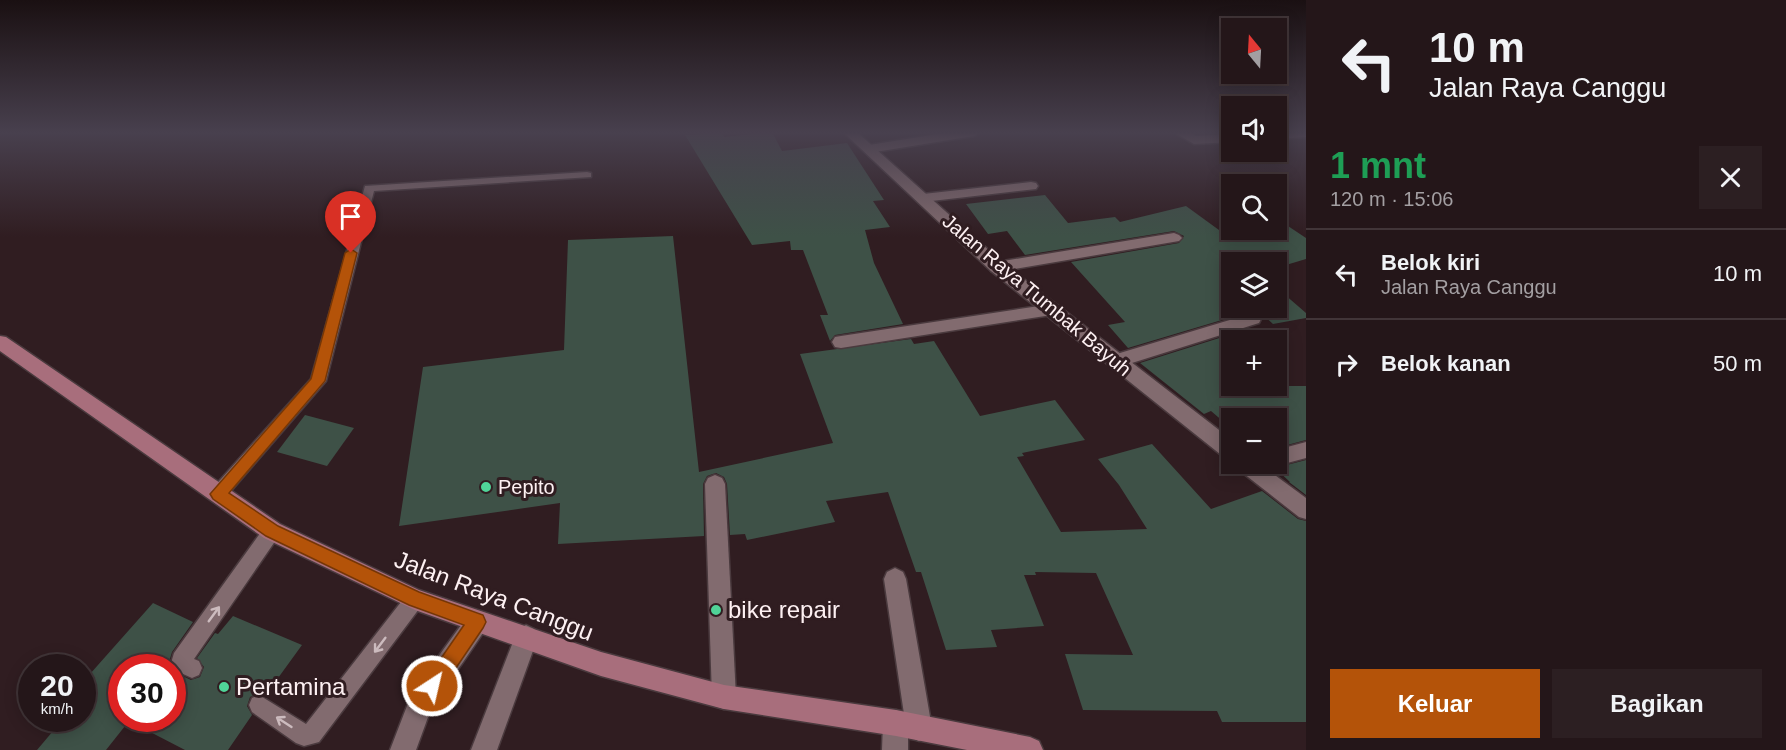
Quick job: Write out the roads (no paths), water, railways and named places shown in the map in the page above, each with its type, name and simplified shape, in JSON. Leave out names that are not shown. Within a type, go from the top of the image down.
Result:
[{"type":"main road","name":"Jalan Raya Canggu","points":[[0,342],[272,531],[415,599],[601,664],[724,696],[907,726],[1030,750]]},
{"type":"street","name":"Jalan Raya Tumbak Bayuh","points":[[889,167],[997,267],[1221,443]]},
{"type":"street","points":[[923,198],[1031,186]]},
{"type":"street","points":[[997,267],[1174,238]]},
{"type":"street","points":[[841,342],[1052,310]]},
{"type":"street","points":[[1116,361],[1253,319]]},
{"type":"street","points":[[1287,455],[1306,450]]},
{"type":"street","points":[[1263,474],[1306,510]]},
{"type":"street","points":[[715,484],[724,696]]},
{"type":"street","points":[[895,750],[907,726],[896,579]]},
{"type":"street","points":[[403,750],[421,702],[477,622]]},
{"type":"street","points":[[484,750],[526,637]]},
{"type":"lane","points":[[218,494],[318,381],[369,188],[587,175]]},
{"type":"lane","points":[[192,668],[181,663],[181,660],[272,531]]},
{"type":"lane","points":[[259,705],[304,735],[311,734],[415,599]]},
{"type":"place","name":"Pepito","points":[[486,487]]},
{"type":"place","name":"bike repair","points":[[716,610]]},
{"type":"place","name":"Pertamina","points":[[224,687]]}]
